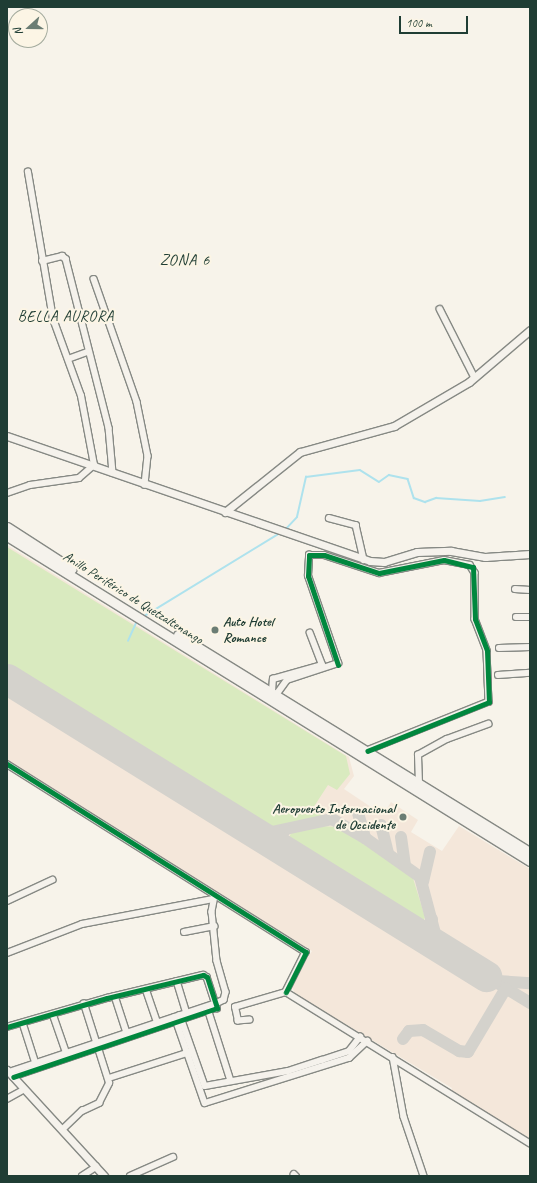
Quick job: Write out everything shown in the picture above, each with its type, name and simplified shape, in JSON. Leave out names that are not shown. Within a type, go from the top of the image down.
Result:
[{"type":"highway","name":"Anillo Periférico de Quetzaltenango","points":[[7,528],[143,616],[496,840],[530,860]]},
{"type":"highway","name":"Anillo Periférico de Quetzaltenango","points":[[7,536],[274,694],[530,852]]},
{"type":"highway","points":[[496,840],[530,856]]},
{"type":"street","points":[[28,172],[53,319],[82,401],[94,465]]},
{"type":"street","points":[[42,261],[62,256],[66,259],[87,352],[109,428],[113,473]]},
{"type":"street","points":[[94,279],[137,402],[148,456],[145,485]]},
{"type":"street","points":[[440,309],[475,378]]},
{"type":"street","points":[[225,512],[300,452],[394,426],[475,378],[530,330]]},
{"type":"street","points":[[68,359],[87,352]]},
{"type":"street","points":[[7,436],[364,560],[384,562],[417,552],[457,552],[485,557],[530,554]]},
{"type":"street","points":[[7,494],[25,486],[81,477],[94,465]]},
{"type":"street","points":[[329,518],[356,525],[364,560]]},
{"type":"street","points":[[274,694],[287,680],[338,663],[308,576],[310,555],[324,555],[379,573],[444,560],[470,565],[475,573],[475,619],[487,651],[489,702],[366,751]]},
{"type":"street","points":[[515,589],[530,590]]},
{"type":"street","points":[[516,616],[530,617]]},
{"type":"street","points":[[274,694],[273,679],[322,665],[310,633]]},
{"type":"street","points":[[499,648],[530,647]]},
{"type":"street","points":[[498,675],[530,673]]},
{"type":"street","points":[[419,784],[418,755],[447,739],[488,724]]},
{"type":"street","points":[[7,764],[306,952],[286,992],[235,1007],[238,1022],[250,1020]]},
{"type":"street","points":[[7,901],[52,880]]},
{"type":"street","points":[[104,1176],[23,1090],[10,1073],[68,1056],[158,1025],[209,1012],[224,1000],[226,992],[217,962],[214,926],[215,896]]},
{"type":"street","points":[[7,953],[82,924],[215,896]]},
{"type":"street","points":[[184,932],[214,926]]},
{"type":"street","points":[[7,1027],[84,1004],[146,988],[206,976],[216,1006]]},
{"type":"street","points":[[177,982],[187,1013]]},
{"type":"street","points":[[146,988],[158,1025]]},
{"type":"street","points":[[286,992],[530,1143]]},
{"type":"street","points":[[115,996],[127,1036]]},
{"type":"street","points":[[62,1130],[82,1111],[99,1103],[109,1078],[84,1004]]},
{"type":"street","points":[[178,1019],[187,1013],[216,1006]]},
{"type":"street","points":[[209,1012],[231,1081]]},
{"type":"street","points":[[52,1014],[68,1056]]},
{"type":"street","points":[[178,1019],[205,1104],[283,1079],[289,1074],[357,1054],[367,1042]]},
{"type":"street","points":[[23,1023],[37,1066]]},
{"type":"street","points":[[323,1063],[351,1050],[360,1037]]},
{"type":"street","points":[[109,1078],[189,1052]]},
{"type":"street","points":[[189,1052],[203,1085],[281,1072],[289,1074]]},
{"type":"street","points":[[393,1057],[404,1117],[424,1176]]},
{"type":"street","points":[[281,1072],[283,1079]]},
{"type":"street","points":[[7,1099],[23,1090]]},
{"type":"street","points":[[130,1176],[173,1157]]},
{"type":"street","points":[[82,1176],[96,1167]]},
{"type":"shaded area","name":"Aeropuerto Internacional de Occidente","points":[[7,545],[349,757],[354,776],[344,789],[383,815],[391,802],[418,820],[411,832],[442,851],[459,826],[530,869],[530,1139],[451,1091],[452,1088],[295,994],[291,984],[312,951],[7,762]]},
{"type":"green space","points":[[7,547],[346,756],[350,774],[337,790],[328,785],[313,808],[323,816],[265,829],[7,670]]},
{"type":"green space","points":[[322,826],[337,827],[412,875],[425,917],[423,923],[416,924],[287,842],[291,833]]},
{"type":"waterway","points":[[286,529],[297,517],[306,477],[360,470],[379,482],[389,475],[408,479],[414,498],[425,502],[436,498],[480,501],[505,497]]},
{"type":"waterway","points":[[143,617],[280,533]]},
{"type":"waterway","points":[[128,641],[137,621]]},
{"type":"taxiway","points":[[358,813],[365,838]]},
{"type":"taxiway","points":[[241,824],[267,833],[332,819],[365,838],[420,877],[437,941],[446,950]]},
{"type":"taxiway","points":[[381,825],[388,853]]},
{"type":"taxiway","points":[[285,830],[278,840],[288,853]]},
{"type":"taxiway","points":[[401,837],[405,865]]},
{"type":"taxiway","points":[[423,882],[430,852]]},
{"type":"taxiway","points":[[411,929],[427,929],[432,919]]},
{"type":"taxiway","points":[[486,976],[530,1003]]},
{"type":"taxiway","points":[[498,981],[530,983]]},
{"type":"taxiway","points":[[403,1039],[409,1031],[423,1030],[459,1051],[468,1052],[506,988]]},
{"type":"runway","points":[[7,679],[486,976]]},
{"type":"cycle path","points":[[338,665],[308,576],[309,555],[324,555],[379,573],[444,560],[473,567],[475,619],[487,651],[489,702],[367,751]]},
{"type":"cycle path","points":[[7,764],[306,952],[286,992]]},
{"type":"cycle path","points":[[7,1027],[107,998],[203,975],[207,977],[217,1008],[13,1077]]},
{"type":"place","name":"Auto Hotel Romance","points":[[215,630]]},
{"type":"place","name":"Aeropuerto Internacional de Occidente","points":[[403,817]]},
{"type":"district","name":"ZONA 6","points":[[185,260]]},
{"type":"district","name":"BELLA AURORA","points":[[66,317]]}]
